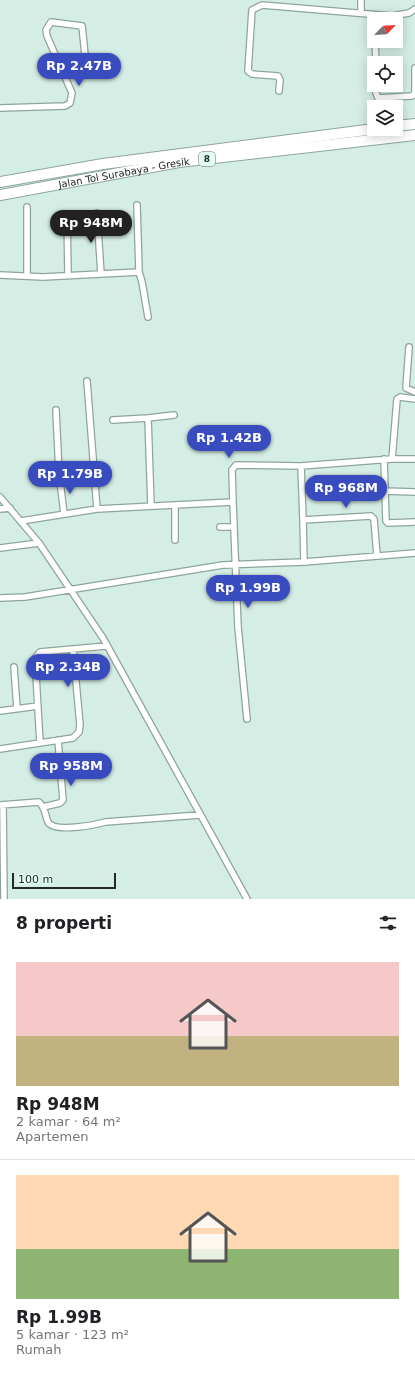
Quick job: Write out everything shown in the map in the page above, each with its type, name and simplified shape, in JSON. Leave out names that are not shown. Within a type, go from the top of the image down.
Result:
[{"type":"highway","points":[[403,125],[415,124]]},
{"type":"highway","name":"Jalan Tol Surabaya - Gresik","points":[[0,182],[104,164],[367,130]]},
{"type":"highway","name":"Jalan Tol Surabaya - Gresik","points":[[0,195],[179,162],[415,135]]},
{"type":"street","points":[[361,0],[361,13]]},
{"type":"street","points":[[279,91],[280,80],[278,76],[252,74],[248,71],[252,10],[254,8],[262,5],[367,14]]},
{"type":"street","points":[[403,15],[415,9]]},
{"type":"street","points":[[0,108],[65,106],[70,103],[72,94],[47,36],[46,30],[51,22],[82,26],[85,55]]},
{"type":"street","points":[[376,92],[378,98],[412,96],[415,93],[415,68]]},
{"type":"street","points":[[137,205],[139,272],[148,317]]},
{"type":"street","points":[[27,208],[27,276]]},
{"type":"street","points":[[97,213],[101,274]]},
{"type":"street","points":[[67,214],[68,275]]},
{"type":"street","points":[[0,275],[27,276],[139,272]]},
{"type":"street","points":[[409,347],[406,388],[415,392]]},
{"type":"street","points":[[87,381],[97,509]]},
{"type":"street","points":[[392,459],[397,399],[400,397],[415,399]]},
{"type":"street","points":[[56,410],[59,476],[64,514]]},
{"type":"street","points":[[113,420],[174,415]]},
{"type":"street","points":[[148,418],[152,506]]},
{"type":"street","points":[[247,719],[238,627],[237,565],[232,470],[236,465],[301,466],[392,459],[415,459]]},
{"type":"street","points":[[384,460],[384,491],[386,518],[388,523],[415,522]]},
{"type":"street","points":[[301,466],[304,562]]},
{"type":"street","points":[[59,476],[93,470]]},
{"type":"street","points":[[384,491],[415,492]]},
{"type":"street","points":[[0,497],[39,543],[71,588],[106,646],[248,899]]},
{"type":"street","points":[[21,522],[97,509],[233,502]]},
{"type":"street","points":[[175,505],[176,540]]},
{"type":"street","points":[[0,509],[10,508]]},
{"type":"street","points":[[303,520],[371,516],[374,519],[377,556]]},
{"type":"street","points":[[220,527],[234,527]]},
{"type":"street","points":[[0,548],[39,543]]},
{"type":"street","points":[[0,598],[25,597],[71,588],[146,578],[218,565],[304,562],[415,553]]},
{"type":"street","points":[[40,743],[35,658],[37,654],[40,652],[106,646]]},
{"type":"street","points":[[0,749],[73,738],[79,732],[80,725],[73,649]]},
{"type":"street","points":[[14,667],[17,709]]},
{"type":"street","points":[[0,711],[38,706]]},
{"type":"street","points":[[43,807],[60,803],[63,800],[58,740]]},
{"type":"street","points":[[4,899],[1,805],[39,802],[43,807],[49,823],[55,827],[96,825],[105,822],[200,815]]}]
